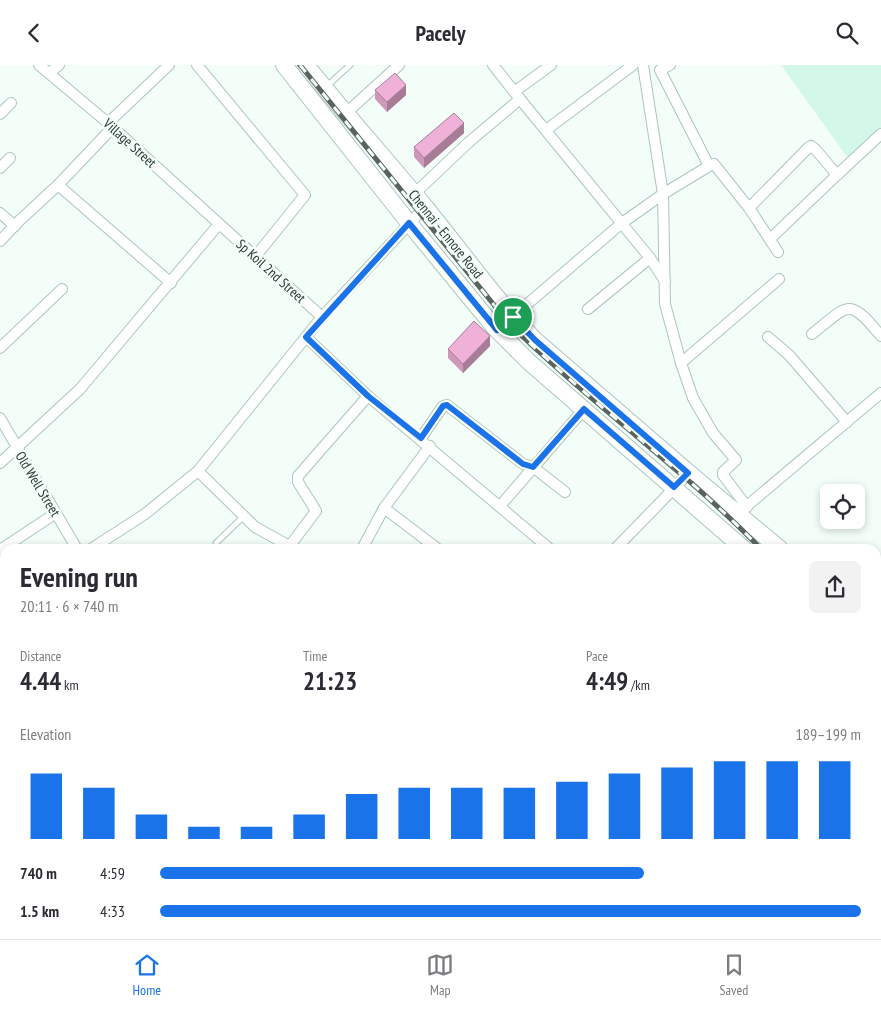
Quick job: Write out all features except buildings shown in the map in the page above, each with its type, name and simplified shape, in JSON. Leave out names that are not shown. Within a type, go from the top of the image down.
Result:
[{"type":"main road","name":"Chennai - Ennore Road","points":[[284,65],[409,223],[497,330],[528,361],[737,544]]},
{"type":"main road","name":"Chennai - Ennore Road","points":[[306,65],[345,114],[425,207],[513,317],[535,340],[688,473],[742,510],[775,544]]},
{"type":"street","name":"Village Street","points":[[39,65],[110,125],[218,224]]},
{"type":"street","points":[[49,73],[60,65]]},
{"type":"street","points":[[0,241],[58,185],[110,125],[169,65]]},
{"type":"street","points":[[197,65],[305,195],[255,257]]},
{"type":"street","points":[[345,114],[399,65]]},
{"type":"street","points":[[494,65],[650,258],[666,283]]},
{"type":"street","points":[[414,194],[551,65]]},
{"type":"street","points":[[546,130],[632,65]]},
{"type":"street","points":[[643,65],[663,194],[666,304],[681,363],[693,397],[713,433],[736,460],[722,474],[742,510],[881,393]]},
{"type":"street","points":[[670,65],[660,70],[709,166]]},
{"type":"street","points":[[0,114],[11,103]]},
{"type":"street","points":[[770,239],[881,134]]},
{"type":"street","points":[[749,208],[811,146],[837,175]]},
{"type":"street","points":[[0,168],[10,158]]},
{"type":"street","points":[[497,330],[622,223],[663,194],[714,164],[749,208],[778,252]]},
{"type":"street","points":[[58,185],[171,283]]},
{"type":"street","points":[[99,544],[145,514],[198,471],[322,317],[425,207]]},
{"type":"street","points":[[0,213],[14,226]]},
{"type":"street","points":[[0,463],[80,389],[171,283],[218,224]]},
{"type":"street","name":"Sp Koil 2nd Street","points":[[218,224],[322,317]]},
{"type":"street","points":[[588,309],[650,258]]},
{"type":"street","points":[[681,363],[779,279]]},
{"type":"street","points":[[0,348],[62,289]]},
{"type":"street","points":[[812,334],[840,312],[847,309],[855,309],[864,315],[881,336]]},
{"type":"street","points":[[306,337],[368,396],[421,438],[544,544]]},
{"type":"street","points":[[768,337],[789,355],[847,422]]},
{"type":"street","points":[[295,544],[316,511],[298,482],[298,476],[368,396]]},
{"type":"street","points":[[421,438],[443,406],[447,405],[523,464],[533,467],[565,492]]},
{"type":"street","points":[[500,506],[584,409]]},
{"type":"street","name":"Old Well Street","points":[[0,418],[74,544]]},
{"type":"street","points":[[365,544],[384,508],[430,446]]},
{"type":"street","points":[[198,471],[255,527],[285,544]]},
{"type":"street","points":[[620,544],[688,473]]},
{"type":"street","points":[[384,508],[431,544]]},
{"type":"street","points":[[9,544],[56,513]]},
{"type":"lane","points":[[324,88],[350,65]]},
{"type":"lane","points":[[216,543],[244,516]]},
{"type":"shaded area","points":[[781,65],[881,65],[881,132],[850,161]]},
{"type":"railway","points":[[300,65],[507,321],[538,351],[699,490],[756,544]]},
{"type":"route","points":[[409,223],[497,330],[513,317],[535,340],[688,473],[674,487],[584,409],[533,467],[523,464],[447,405],[443,406],[421,438],[368,396],[306,337],[322,317],[409,223]]}]
